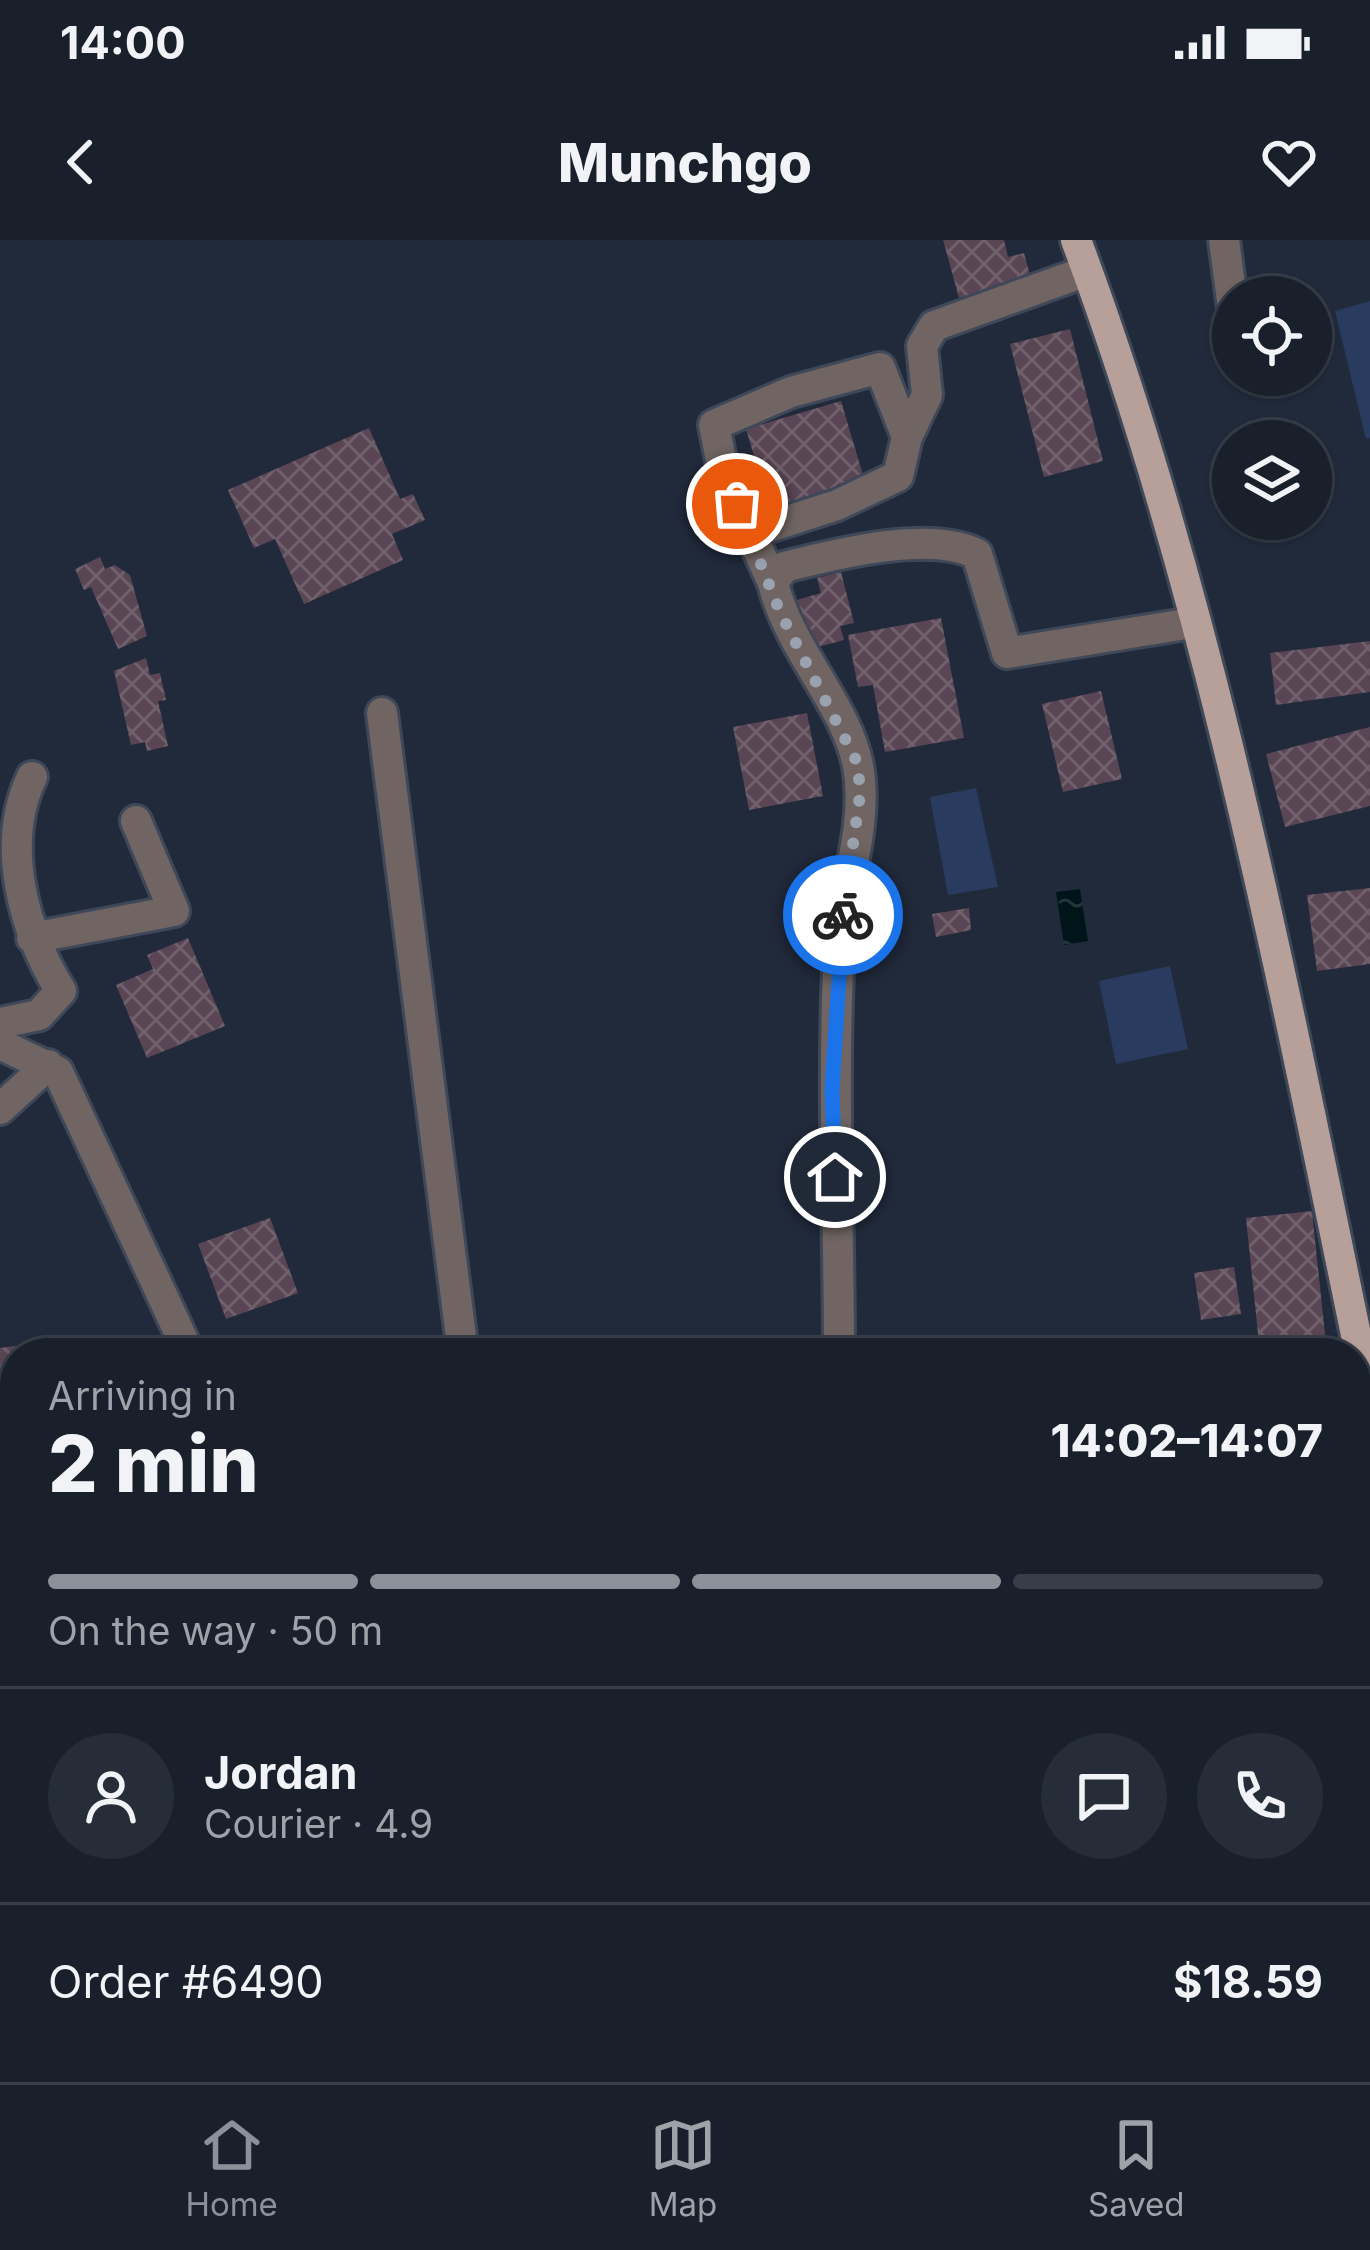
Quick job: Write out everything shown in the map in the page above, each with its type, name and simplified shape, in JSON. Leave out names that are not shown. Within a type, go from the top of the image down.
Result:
[{"type":"main road","points":[[1076,240],[1124,370],[1192,623],[1280,972],[1357,1338]]},
{"type":"street","points":[[1224,240],[1229,276]]},
{"type":"street","points":[[750,533],[837,506],[898,476],[907,437],[927,395],[922,346],[934,326],[1087,271]]},
{"type":"street","points":[[838,1338],[832,1090],[840,938],[860,795],[858,764],[780,612],[773,583],[724,475],[714,425],[791,392],[880,368],[907,437]]},
{"type":"street","points":[[773,583],[784,567],[941,541],[976,554],[1007,653],[1192,623]]},
{"type":"street","points":[[382,713],[461,1338]]},
{"type":"street","points":[[0,1023],[39,1015],[61,991],[32,938],[17,890],[16,804],[32,777]]},
{"type":"street","points":[[32,938],[174,911],[136,821]]},
{"type":"street","points":[[0,1044],[58,1072],[182,1338]]},
{"type":"street","points":[[0,1109],[48,1065]]},
{"type":"shaded area","points":[[1370,301],[1370,438],[1366,439],[1335,311]]},
{"type":"shaded area","points":[[976,788],[998,887],[948,895],[930,797]]},
{"type":"shaded area","points":[[1170,966],[1188,1049],[1116,1064],[1099,981]]},
{"type":"water","points":[[1080,889],[1088,941],[1064,945],[1056,892]]},
{"type":"building","points":[[943,240],[1004,240],[1008,257],[1024,253],[1031,279],[959,298]]},
{"type":"building","points":[[1070,329],[1103,461],[1044,477],[1010,344]]},
{"type":"building","points":[[841,401],[865,482],[770,510],[746,429]]},
{"type":"building","points":[[369,428],[400,499],[413,494],[425,520],[392,534],[403,560],[304,604],[275,539],[254,548],[228,490]]},
{"type":"building","points":[[100,557],[105,569],[115,565],[130,575],[147,636],[118,649],[91,587],[84,590],[75,569]]},
{"type":"building","points":[[841,572],[854,623],[840,626],[844,640],[807,650],[793,601],[821,593],[817,578]]},
{"type":"building","points":[[941,618],[964,738],[885,752],[873,685],[858,687],[848,635]]},
{"type":"building","points":[[1370,641],[1370,692],[1276,705],[1270,653]]},
{"type":"building","points":[[146,658],[150,675],[160,673],[166,700],[158,701],[168,746],[147,751],[145,742],[131,745],[114,671]]},
{"type":"building","points":[[1101,691],[1122,779],[1063,792],[1042,704]]},
{"type":"building","points":[[807,713],[823,796],[749,810],[733,727]]},
{"type":"building","points":[[1370,727],[1370,806],[1285,827],[1266,754]]},
{"type":"building","points":[[1370,888],[1370,964],[1317,971],[1307,895]]},
{"type":"building","points":[[969,908],[971,930],[936,937],[932,914]]},
{"type":"building","points":[[188,938],[225,1026],[147,1058],[116,985],[153,969],[147,955]]},
{"type":"building","points":[[1312,1211],[1325,1338],[1258,1338],[1246,1218]]},
{"type":"building","points":[[270,1218],[298,1293],[226,1319],[198,1244]]},
{"type":"building","points":[[1234,1267],[1241,1314],[1201,1320],[1194,1273]]},
{"type":"way so far","points":[[737,504],[773,583],[780,612],[858,764],[860,795],[843,915]]},
{"type":"route","points":[[835,1177],[832,1090],[843,915]]}]
